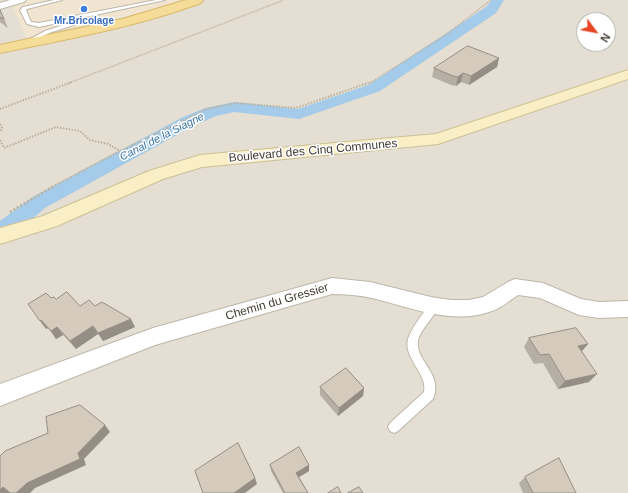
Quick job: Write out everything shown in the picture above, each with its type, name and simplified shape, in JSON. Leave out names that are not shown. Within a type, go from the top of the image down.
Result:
[{"type":"main road","points":[[0,49],[134,20],[173,9],[197,0]]},
{"type":"main road","name":"Boulevard des Cinq Communes","points":[[0,236],[50,221],[156,175],[200,161],[438,139],[628,74]]},
{"type":"street","points":[[0,6],[21,0]]},
{"type":"street","name":"Chemin du Gressier","points":[[0,395],[153,337],[332,286],[347,285],[435,305],[464,309],[486,305],[515,287],[543,291],[579,306],[599,310],[628,309]]},
{"type":"lane","points":[[60,0],[25,8],[24,10],[29,23],[39,25],[163,0]]},
{"type":"lane","points":[[23,44],[47,32],[105,12]]},
{"type":"lane","points":[[394,427],[429,395],[431,385],[413,349],[413,340],[435,305]]},
{"type":"path","points":[[0,109],[284,0]]},
{"type":"path","points":[[6,216],[34,197],[120,151],[207,109],[237,103],[296,108],[369,83],[447,34],[491,0]]},
{"type":"path","points":[[0,124],[2,128],[0,132]]},
{"type":"path","points":[[0,140],[4,148],[56,127],[80,131],[90,140],[108,144],[120,151]]},
{"type":"shaded area","points":[[0,0],[628,0],[628,493],[0,493]]},
{"type":"shaded area","points":[[25,0],[180,0],[150,11],[26,38],[12,5]]},
{"type":"building","points":[[0,10],[4,19],[0,17]]},
{"type":"building","points":[[468,46],[499,58],[471,76],[463,73],[458,77],[453,76],[434,68]]},
{"type":"building","points":[[67,292],[80,306],[89,300],[95,306],[102,302],[131,319],[98,333],[93,326],[70,341],[57,327],[51,331],[41,320],[40,321],[28,304],[46,293],[51,298],[54,297],[56,299]]},
{"type":"building","points":[[576,328],[588,344],[578,346],[597,374],[565,381],[549,354],[540,355],[529,338]]},
{"type":"building","points":[[346,368],[364,388],[339,408],[320,387]]},
{"type":"building","points":[[80,405],[105,425],[78,453],[80,459],[27,483],[16,493],[10,493],[3,487],[0,490],[0,456],[5,451],[48,433],[46,417]]},
{"type":"building","points":[[238,443],[255,478],[234,493],[203,493],[195,471]]},
{"type":"building","points":[[299,447],[309,465],[296,473],[308,493],[285,493],[270,465]]},
{"type":"building","points":[[559,458],[576,493],[533,493],[525,477]]},
{"type":"building","points":[[338,487],[341,493],[328,493]]},
{"type":"building","points":[[359,487],[363,493],[348,493]]},
{"type":"waterway","name":"Canal de la Siagne","points":[[4,230],[38,203],[187,122],[211,112],[234,107],[299,114],[374,88],[491,10],[498,0]]},
{"type":"place","name":"Mr.Bricolage","points":[[84,9]]}]
